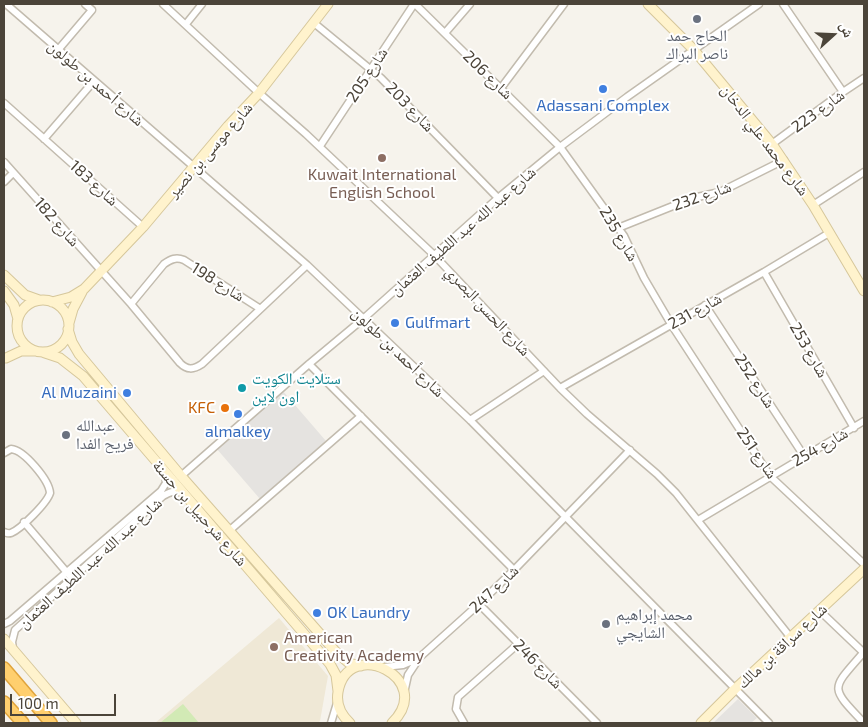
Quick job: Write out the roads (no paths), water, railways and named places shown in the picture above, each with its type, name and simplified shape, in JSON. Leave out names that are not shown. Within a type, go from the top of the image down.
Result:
[{"type":"highway","points":[[4,668],[51,723]]},
{"type":"highway","points":[[4,702],[23,723]]},
{"type":"street","name":"شارع أحمد بن طولون","points":[[6,4],[307,265],[470,420],[769,723]]},
{"type":"street","points":[[58,50],[92,10],[85,4]]},
{"type":"street","name":"شارع الحسن البصري","points":[[163,4],[259,93],[320,146],[434,255],[560,388],[676,493],[791,638]]},
{"type":"street","points":[[186,24],[202,4]]},
{"type":"street","name":"شارع موسى بن نصير","points":[[69,327],[73,309],[84,289],[142,227],[228,126],[259,93],[328,4]]},
{"type":"street","name":"شارع 206","points":[[414,4],[560,147]]},
{"type":"street","name":"شارع 205","points":[[320,146],[414,4]]},
{"type":"street","points":[[445,33],[470,4]]},
{"type":"street","points":[[501,88],[564,4]]},
{"type":"street","name":"شارع محمد علي الدخان","points":[[648,4],[694,50],[772,144],[813,205],[864,290]]},
{"type":"street","name":"شارع عبد الله عبد اللطيف العثمان","points":[[181,476],[363,319],[498,198],[560,147],[631,94],[759,4]]},
{"type":"street","points":[[783,4],[843,92]]},
{"type":"street","name":"شارع 203","points":[[314,23],[343,48],[371,68],[498,198]]},
{"type":"street","name":"شارع 223","points":[[772,144],[864,78]]},
{"type":"street","points":[[44,139],[94,81]]},
{"type":"street","name":"شارع 183","points":[[4,102],[142,227]]},
{"type":"street","name":"شارع 235","points":[[560,147],[627,241],[644,278],[671,324]]},
{"type":"street","name":"شارع 232","points":[[618,228],[693,198],[720,192],[784,160]]},
{"type":"street","name":"شارع 182","points":[[4,162],[131,304],[180,363],[189,369]]},
{"type":"street","points":[[813,205],[864,172]]},
{"type":"street","points":[[4,182],[14,173]]},
{"type":"street","name":"شارع 231","points":[[560,388],[829,233]]},
{"type":"street","name":"شارع 198","points":[[131,304],[161,266],[175,258],[184,260],[259,308]]},
{"type":"street","name":"شارع 198","points":[[189,369],[202,364],[259,308],[307,265]]},
{"type":"street","name":"شارع 253","points":[[764,272],[854,428]]},
{"type":"street","points":[[4,275],[25,295],[52,302],[62,309],[69,327],[66,337],[61,344],[50,351],[21,351],[5,359]]},
{"type":"street","name":"شارع موسى بن نصير","points":[[52,302],[71,297],[84,289]]},
{"type":"street","points":[[4,291],[14,305],[18,319],[18,332],[14,344],[5,359]]},
{"type":"street","points":[[18,319],[21,311],[27,305],[39,300]]},
{"type":"street","name":"شارع 252","points":[[705,305],[804,456]]},
{"type":"street","name":"شارع 251","points":[[671,324],[770,476],[864,564]]},
{"type":"street","name":"شارع شرحبيل بن حسنة","points":[[69,327],[72,342],[79,354],[181,476],[335,651],[349,663],[361,666]]},
{"type":"street","points":[[18,332],[23,343],[40,352]]},
{"type":"street","name":"شارع شرحبيل بن حسنة","points":[[40,352],[60,358],[83,376],[330,664],[336,675],[342,714],[350,723]]},
{"type":"street","points":[[309,364],[514,570]]},
{"type":"street","points":[[470,420],[544,371]]},
{"type":"street","points":[[230,530],[361,416]]},
{"type":"street","name":"شارع 254","points":[[698,520],[864,421]]},
{"type":"street","points":[[4,453],[11,449],[20,452],[46,480],[49,489],[49,496],[46,502],[12,532],[4,532]]},
{"type":"street","name":"شارع 247","points":[[384,668],[403,666],[420,657],[514,570],[630,450]]},
{"type":"street","name":"شارع عبد الله عبد اللطيف العثمان","points":[[4,624],[67,573],[164,487],[166,483],[165,472]]},
{"type":"street","name":"شارع عبد الله عبد اللطيف العثمان","points":[[13,650],[12,642],[16,630],[72,578],[163,496],[172,491],[183,493]]},
{"type":"street","points":[[24,522],[72,578]]},
{"type":"street","name":"شارع سراقة بن مالك","points":[[701,723],[864,569]]},
{"type":"street","name":"شارع 246","points":[[479,604],[597,723]]},
{"type":"street","points":[[820,611],[864,653],[840,679],[838,689],[845,702],[864,722]]},
{"type":"street","points":[[4,639],[76,723]]},
{"type":"street","points":[[464,723],[456,709],[458,697],[518,644]]},
{"type":"street","name":"شارع 247","points":[[404,697],[408,675],[420,657]]},
{"type":"street","points":[[331,723],[336,711],[338,694],[346,676],[361,666],[372,665],[384,668],[398,679],[404,697],[400,712],[392,723]]},
{"type":"street","points":[[400,712],[403,723]]},
{"type":"place","name":"الحاج حمد ناصر البراك","points":[[697,19]]},
{"type":"place","name":"Adassani Complex","points":[[603,89]]},
{"type":"place","name":"Kuwait International English School","points":[[382,158]]},
{"type":"place","name":"Gulfmart","points":[[395,323]]},
{"type":"place","name":"ستلايت الكويت اون لاين","points":[[242,388]]},
{"type":"place","name":"Al Muzaini","points":[[127,393]]},
{"type":"place","name":"KFC","points":[[225,408]]},
{"type":"place","name":"almalkey","points":[[238,414]]},
{"type":"place","name":"عبدالله فريح الفدا","points":[[66,435]]},
{"type":"place","name":"OK Laundry","points":[[317,613]]},
{"type":"place","name":"محمد إبراهيم الشايجي","points":[[606,624]]},
{"type":"place","name":"American Creativity Academy","points":[[274,647]]}]
